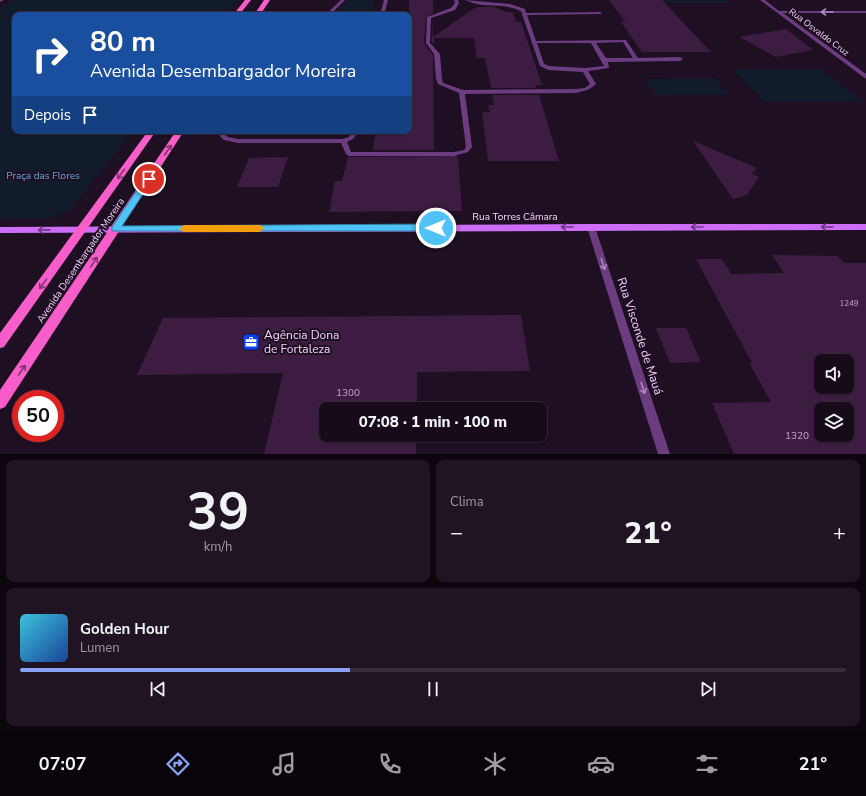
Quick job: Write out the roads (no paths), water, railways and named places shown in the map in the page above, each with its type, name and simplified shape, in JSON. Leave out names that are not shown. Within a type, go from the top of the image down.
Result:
[{"type":"main road","points":[[238,12],[248,0]]},
{"type":"main road","points":[[259,12],[267,0]]},
{"type":"main road","name":"Avenida Desembargador Moreira","points":[[0,343],[83,230],[150,134]]},
{"type":"main road","name":"Avenida Desembargador Moreira","points":[[0,402],[178,134]]},
{"type":"main road","name":"Rua Torres Câmara","points":[[0,230],[866,227]]},
{"type":"street","points":[[330,12],[344,0]]},
{"type":"street","points":[[383,12],[386,0]]},
{"type":"street","points":[[456,0],[453,9],[430,17],[428,23],[428,43],[437,54],[439,79],[441,84],[462,92],[576,91],[587,89],[592,84],[585,70]]},
{"type":"street","points":[[467,0],[477,2],[496,2],[518,6],[524,14],[542,65],[556,69],[585,70],[607,67],[593,42]]},
{"type":"street","name":"Rua Osvaldo Cruz","points":[[762,0],[866,78]]},
{"type":"street","points":[[778,12],[866,12]]},
{"type":"street","points":[[524,14],[599,14]]},
{"type":"street","points":[[534,42],[624,41],[636,59]]},
{"type":"street","points":[[604,60],[680,59]]},
{"type":"street","points":[[342,140],[349,154],[454,154],[466,151],[469,147],[462,92]]},
{"type":"street","points":[[220,134],[226,138],[238,141],[342,140],[351,138],[354,134]]},
{"type":"street","name":"Rua Visconde de Mauá","points":[[591,227],[664,454]]},
{"type":"place","name":"Agência Dona de Fortaleza","points":[[251,342]]},
{"type":"park label","name":"Praça das Flores","points":[[43,175]]}]
